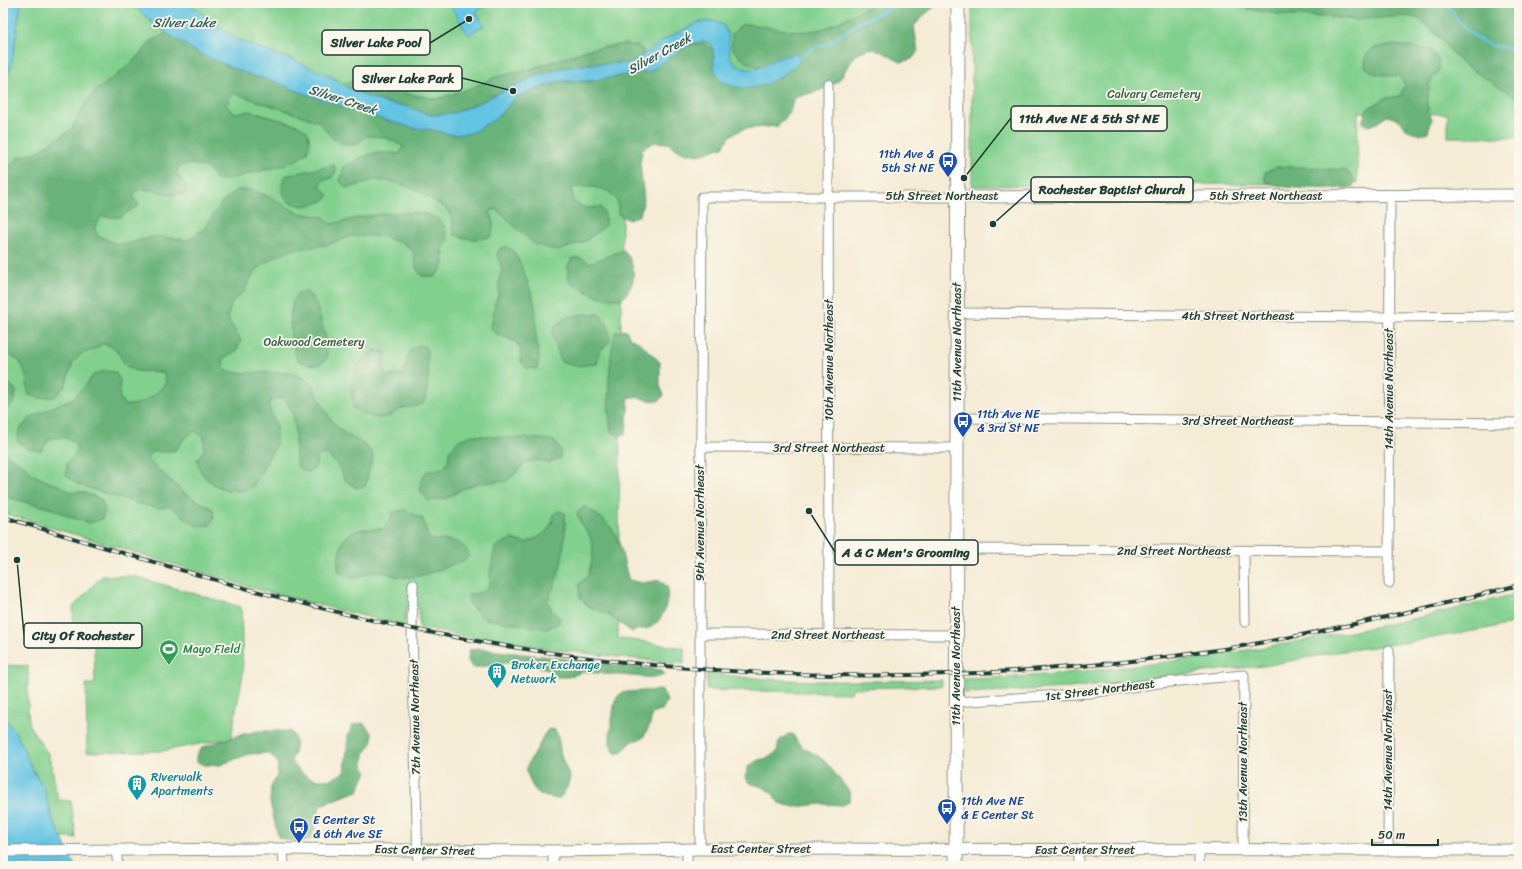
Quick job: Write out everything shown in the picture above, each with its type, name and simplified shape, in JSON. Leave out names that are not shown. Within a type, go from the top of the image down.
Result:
[{"type":"main road","name":"11th Avenue Northeast","points":[[956,866],[956,635],[958,549],[958,4]]},
{"type":"street","name":"10th Avenue Northeast","points":[[828,84],[829,635]]},
{"type":"street","name":"14th Avenue Northeast","points":[[1389,583],[1390,195]]},
{"type":"street","name":"5th Street Northeast","points":[[702,196],[1519,196]]},
{"type":"street","name":"9th Avenue Northeast","points":[[700,849],[702,196]]},
{"type":"street","name":"4th Street Northeast","points":[[957,314],[1390,317],[1519,316]]},
{"type":"street","name":"3rd Street Northeast","points":[[958,418],[1519,423]]},
{"type":"street","name":"3rd Street Northeast","points":[[701,447],[958,448]]},
{"type":"street","name":"2nd Street Northeast","points":[[958,549],[1390,551]]},
{"type":"street","points":[[1244,551],[1245,622]]},
{"type":"street","name":"7th Avenue Northeast","points":[[413,584],[412,629],[418,866]]},
{"type":"street","name":"2nd Street Northeast","points":[[700,634],[956,635]]},
{"type":"street","name":"14th Avenue Northeast","points":[[1388,851],[1389,650]]},
{"type":"street","name":"1st Street Northeast","points":[[956,702],[1090,693],[1159,683],[1244,675]]},
{"type":"street","name":"13th Avenue Northeast","points":[[1243,850],[1244,675]]},
{"type":"street","points":[[283,849],[284,866]]},
{"type":"street","name":"East Center Street","points":[[3,851],[283,849],[553,851],[700,849],[1519,850]]},
{"type":"street","points":[[1198,849],[1198,866]]},
{"type":"street","points":[[116,850],[118,866]]},
{"type":"street","points":[[687,850],[687,866]]},
{"type":"street","points":[[1078,850],[1078,866]]},
{"type":"street","points":[[553,851],[553,866]]},
{"type":"green space","name":"Oakwood Cemetery","points":[[3,3],[934,3],[740,101],[623,130],[618,638],[684,648],[684,664],[485,640],[419,628],[419,609],[407,606],[404,626],[263,591],[3,513],[3,496],[52,509],[3,487]]},
{"type":"green space","points":[[874,3],[939,3],[923,16],[914,26],[918,52],[912,59],[901,62],[875,49],[864,50],[852,60],[840,79],[834,84],[805,95],[794,97],[790,113],[778,126],[743,129],[730,136],[723,147],[699,155],[681,152],[668,143],[655,142],[643,148],[640,163],[644,199],[640,215],[629,220],[618,214],[618,204],[616,199],[612,194],[602,189],[590,187],[572,188],[573,202],[586,208],[601,207],[605,214],[605,226],[586,241],[558,251],[534,244],[496,209],[490,211],[493,231],[490,237],[468,239],[455,235],[452,221],[447,209],[417,190],[394,182],[374,180],[346,188],[340,181],[344,167],[370,154],[400,154],[403,146],[383,137],[366,136],[356,145],[343,144],[334,140],[320,122],[233,93],[226,105],[233,113],[249,111],[298,125],[307,131],[310,142],[307,153],[285,165],[225,180],[216,180],[208,168],[192,164],[179,166],[177,174],[187,186],[185,194],[171,195],[151,190],[138,189],[133,196],[139,205],[121,217],[101,217],[94,228],[98,236],[117,244],[131,243],[156,236],[188,240],[204,229],[223,201],[237,190],[252,190],[270,197],[298,213],[324,217],[331,224],[373,215],[407,212],[422,213],[435,217],[443,224],[446,229],[448,239],[443,249],[444,262],[442,269],[435,277],[422,276],[416,268],[414,253],[405,244],[380,236],[351,236],[331,244],[286,251],[267,262],[254,272],[244,292],[233,301],[227,317],[241,341],[236,351],[223,359],[225,370],[247,373],[281,372],[302,377],[311,384],[335,425],[342,432],[363,444],[371,451],[373,456],[365,486],[356,488],[345,480],[339,467],[327,454],[317,456],[315,468],[307,472],[298,467],[295,453],[295,431],[293,417],[284,399],[273,398],[268,405],[276,424],[276,445],[254,485],[248,489],[242,491],[227,490],[213,484],[203,475],[197,460],[204,449],[204,436],[194,431],[183,440],[176,450],[166,452],[152,451],[147,458],[184,493],[213,509],[214,518],[210,525],[196,526],[170,506],[159,508],[135,503],[77,484],[66,475],[67,463],[77,451],[75,442],[63,437],[50,438],[41,451],[28,449],[17,441],[20,429],[31,417],[73,398],[86,385],[93,375],[103,371],[115,372],[120,380],[119,395],[124,405],[143,402],[158,392],[166,382],[163,372],[135,371],[126,366],[112,346],[102,344],[93,350],[81,354],[73,362],[65,387],[55,397],[39,398],[29,395],[24,369],[21,364],[3,352],[3,179],[8,168],[19,157],[36,152],[71,130],[94,92],[137,58],[151,41],[172,30],[421,120],[496,119],[516,97],[561,81],[589,81],[650,71],[688,45],[704,43],[713,50],[714,68],[739,88],[778,58],[770,64],[754,66],[746,62],[738,55],[732,48],[732,34],[742,24],[789,30],[812,31],[837,23]]},
{"type":"green space","name":"Calvary Cemetery","points":[[972,3],[1409,3],[1519,70],[1519,137],[1448,137],[1448,114],[1358,112],[1357,183],[972,186]]},
{"type":"green space","points":[[1233,3],[1519,3],[1519,99],[1461,63],[1432,30],[1417,18],[1405,16],[1357,20],[1329,17],[1289,16],[1248,9]]},
{"type":"green space","points":[[625,44],[638,46],[644,51],[641,57],[632,63],[590,64],[562,68],[537,76],[454,113],[431,115],[404,106],[355,97],[341,86],[345,82],[374,81],[391,85],[404,93],[437,99],[471,88],[496,77],[527,70],[590,49]]},
{"type":"green space","points":[[1397,45],[1432,50],[1438,60],[1439,70],[1430,82],[1427,105],[1432,119],[1428,132],[1420,135],[1406,129],[1400,120],[1387,116],[1377,123],[1368,126],[1362,123],[1367,109],[1386,98],[1400,96],[1405,84],[1398,76],[1375,74],[1365,67],[1366,55],[1374,48]]},
{"type":"green space","points":[[334,165],[336,172],[331,178],[321,181],[321,188],[329,195],[324,201],[302,206],[288,202],[282,190],[285,176]]},
{"type":"green space","points":[[1276,167],[1305,167],[1346,170],[1354,179],[1353,187],[1293,188],[1272,184],[1265,181],[1265,172]]},
{"type":"green space","points":[[507,247],[514,252],[521,265],[534,300],[539,358],[537,369],[526,368],[521,361],[520,348],[516,342],[495,333],[491,328],[495,303],[499,294],[499,281],[502,269],[497,254],[500,248]]},
{"type":"green space","points":[[624,250],[631,263],[634,275],[633,281],[627,293],[622,299],[609,299],[591,294],[572,284],[568,277],[568,265],[573,258],[581,258],[590,263]]},
{"type":"green space","points":[[306,291],[311,296],[317,307],[328,345],[327,358],[319,365],[307,364],[297,360],[291,335],[290,317],[294,300],[298,293]]},
{"type":"green space","points":[[599,314],[605,320],[610,334],[610,342],[599,352],[597,364],[575,366],[561,362],[553,336],[553,327],[569,316]]},
{"type":"green space","points":[[626,330],[630,338],[642,344],[660,362],[660,386],[664,395],[659,401],[629,397],[626,433],[620,436],[611,432],[609,420],[609,382],[615,332]]},
{"type":"green space","points":[[418,345],[426,347],[428,361],[428,382],[424,403],[421,405],[406,407],[390,416],[380,418],[365,415],[353,407],[352,381],[356,368],[364,358],[375,350],[386,352],[384,373],[391,376],[403,374],[408,354]]},
{"type":"green space","points":[[3,378],[16,390],[15,401],[8,408],[3,408]]},
{"type":"green space","points":[[472,435],[553,440],[561,450],[560,458],[548,463],[538,460],[527,462],[507,481],[479,483],[462,489],[448,498],[429,501],[421,492],[421,481],[427,471],[444,468],[448,461],[449,451],[459,440]]},
{"type":"green space","points":[[3,447],[7,455],[26,467],[35,476],[59,485],[71,492],[83,492],[101,499],[105,510],[102,519],[91,523],[73,518],[53,509],[3,496]]},
{"type":"green space","points":[[585,506],[612,529],[618,540],[629,580],[642,583],[660,580],[668,587],[663,615],[656,624],[651,627],[632,632],[607,614],[588,606],[580,598],[579,584],[588,576],[592,560],[593,546],[589,534],[582,525],[577,513]]},
{"type":"green space","points":[[405,510],[423,519],[429,539],[457,542],[466,549],[469,555],[465,560],[418,576],[402,577],[377,572],[355,578],[339,572],[339,553],[343,542],[351,532],[363,529],[384,528],[391,519],[393,512]]},
{"type":"green space","points":[[559,511],[565,513],[564,547],[560,569],[547,601],[553,611],[560,618],[559,623],[547,629],[485,619],[470,605],[468,595],[485,591],[490,584],[490,575],[495,547],[511,539],[525,543],[541,536],[548,530],[554,514]]},
{"type":"green space","name":"Mayo Field","points":[[102,576],[133,576],[241,607],[243,674],[231,738],[163,751],[87,752],[86,684],[95,684],[94,645],[74,645],[73,607]]},
{"type":"green space","points":[[1519,593],[1519,623],[1409,642],[1343,651],[1264,666],[1069,688],[964,693],[964,679],[1090,671],[1211,656],[1344,633],[1432,615]]},
{"type":"green space","points":[[480,649],[662,670],[664,675],[656,678],[583,672],[568,677],[557,677],[547,669],[530,664],[506,663],[473,668],[468,661],[469,650]]},
{"type":"green space","points":[[3,665],[28,666],[28,712],[30,727],[48,754],[58,800],[71,801],[76,838],[61,838],[53,820],[44,788],[33,770],[17,735],[3,716]]},
{"type":"green space","points":[[707,673],[766,679],[795,680],[942,680],[942,686],[853,688],[851,693],[707,690]]},
{"type":"green space","points":[[662,690],[667,701],[662,710],[652,714],[650,725],[643,738],[633,741],[620,753],[615,753],[610,744],[610,732],[615,700],[622,692]]},
{"type":"green space","points":[[363,723],[372,733],[372,743],[364,754],[363,764],[367,772],[358,791],[320,805],[311,839],[307,840],[294,841],[278,837],[270,802],[271,787],[277,776],[278,763],[269,753],[249,754],[220,765],[205,765],[196,762],[196,755],[203,747],[258,731],[291,731],[295,739],[295,749],[291,760],[298,769],[307,776],[318,780],[331,779],[345,772],[348,735],[353,725]]},
{"type":"green space","points":[[549,729],[555,730],[558,735],[561,756],[570,777],[567,788],[559,799],[544,796],[536,791],[531,783],[527,771],[530,760]]},
{"type":"green space","points":[[788,734],[793,734],[802,746],[821,758],[829,766],[850,792],[849,801],[844,805],[820,804],[795,807],[779,803],[772,793],[763,787],[749,783],[745,777],[748,767],[758,760],[768,758],[777,752],[779,741]]},
{"type":"water","points":[[3,3],[21,3],[12,62],[3,93]]},
{"type":"water","name":"Silver Lake","points":[[130,3],[188,3],[213,24],[238,39],[263,50],[294,60],[330,76],[347,87],[367,96],[385,103],[404,106],[431,115],[454,113],[537,76],[562,68],[590,64],[632,63],[665,39],[699,22],[713,21],[723,25],[728,34],[730,57],[737,66],[747,69],[757,69],[778,58],[796,53],[800,62],[781,76],[763,85],[753,88],[732,86],[720,81],[714,68],[711,43],[703,41],[688,45],[650,71],[589,81],[561,81],[534,90],[516,97],[496,119],[471,133],[454,135],[433,130],[413,128],[368,115],[297,91],[274,81],[250,75],[200,54],[155,25]]},
{"type":"water","points":[[449,3],[490,3],[476,12],[484,25],[468,35]]},
{"type":"water","points":[[3,716],[17,735],[33,770],[44,788],[53,820],[75,866],[3,866]]},
{"type":"waterway","name":"Silver Creek","points":[[797,58],[816,47],[828,44],[858,23],[900,3]]},
{"type":"waterway","name":"Silver Creek","points":[[1446,3],[1465,28],[1475,37],[1494,46],[1519,49]]},
{"type":"railway","points":[[3,517],[230,584],[344,614],[402,627],[555,654],[651,665],[748,672],[845,675],[942,674],[1039,670],[1135,661],[1231,648],[1304,635],[1519,585]]},
{"type":"place","name":"Silver Lake Pool","points":[[469,19]]},
{"type":"place","name":"Silver Lake Park","points":[[513,91]]},
{"type":"place","name":"11th Ave & 5th St NE","points":[[948,178]]},
{"type":"place","name":"11th Ave NE & 5th St NE","points":[[964,178]]},
{"type":"place","name":"Rochester Baptist Church","points":[[993,224]]},
{"type":"place","name":"11th Ave NE & 3rd St NE","points":[[963,438]]},
{"type":"place","name":"A & C Men's Grooming","points":[[809,511]]},
{"type":"place","name":"City Of Rochester","points":[[17,560]]},
{"type":"place","name":"Mayo Field","points":[[169,666]]},
{"type":"place","name":"Broker Exchange Network","points":[[497,689]]},
{"type":"place","name":"Riverwalk Apartments","points":[[137,801]]},
{"type":"place","name":"11th Ave NE & E Center St","points":[[947,825]]},
{"type":"place","name":"E Center St & 6th Ave SE","points":[[299,844]]}]
